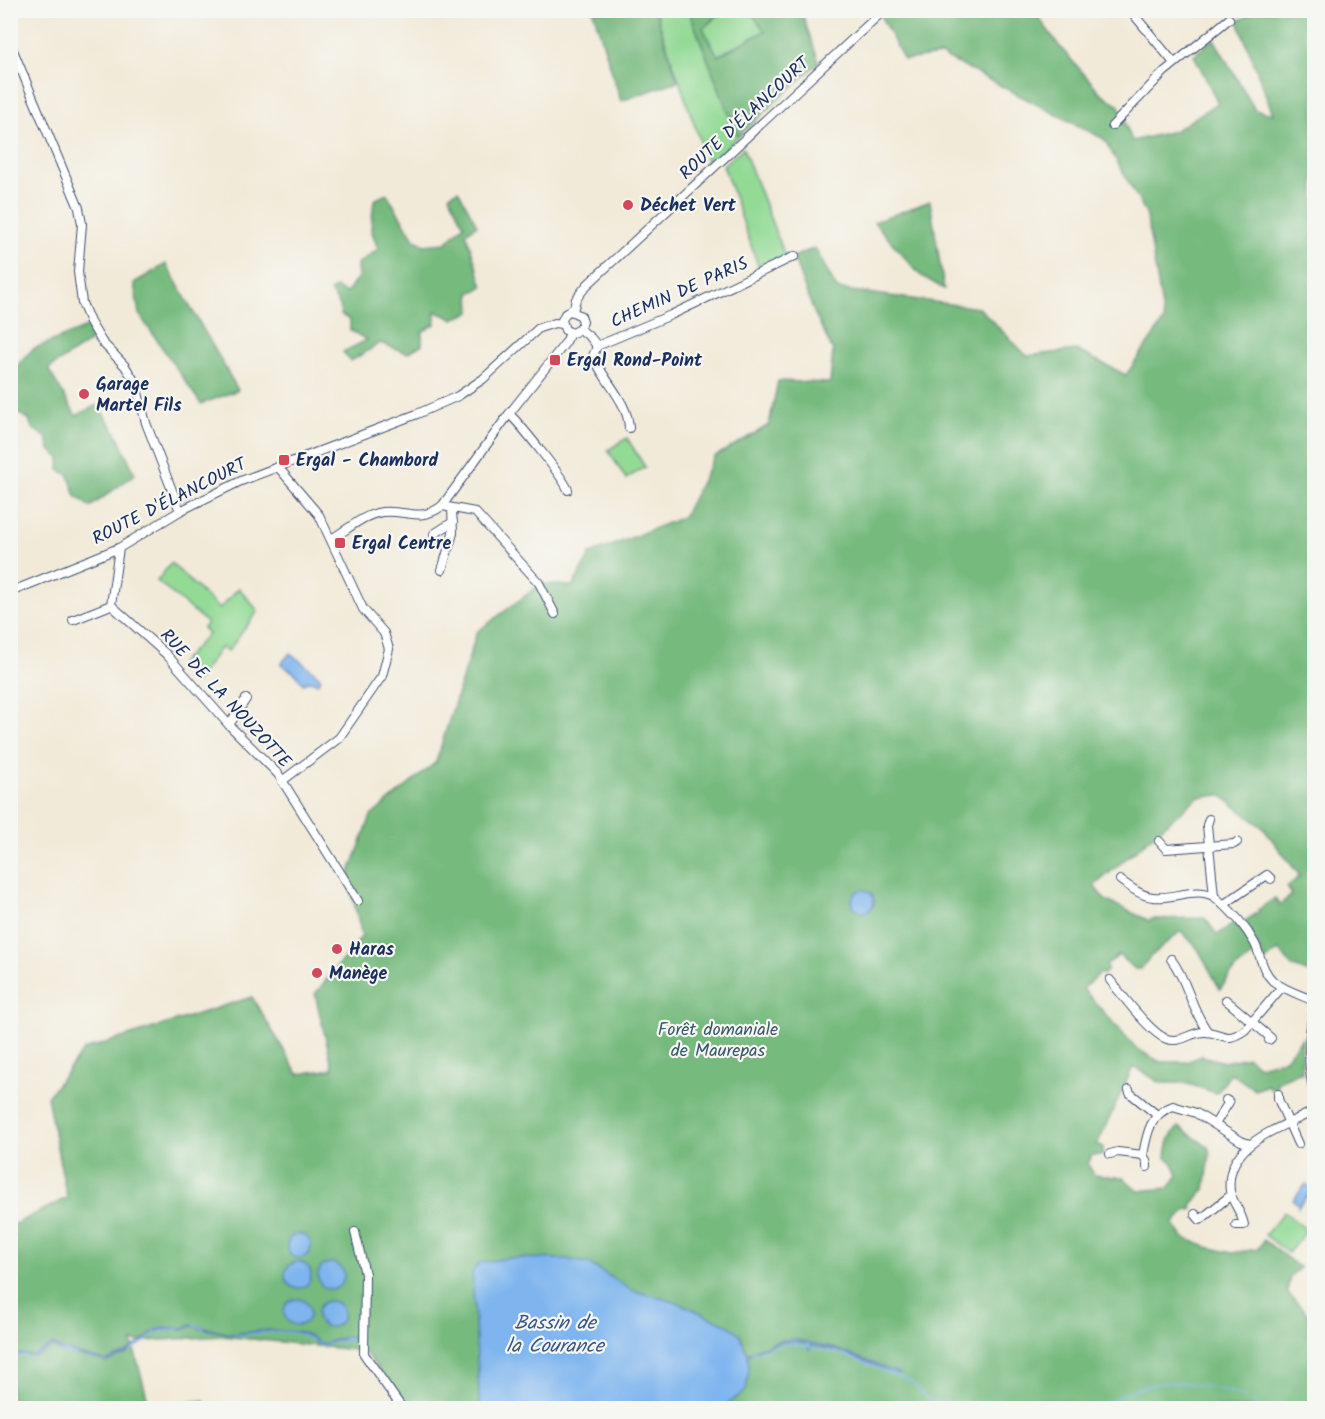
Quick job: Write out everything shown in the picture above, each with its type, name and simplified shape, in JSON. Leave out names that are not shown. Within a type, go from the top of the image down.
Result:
[{"type":"street","name":"ROUTE D'ÉLANCOURT","points":[[571,311],[586,285],[884,10]]},
{"type":"street","points":[[1130,10],[1174,63]]},
{"type":"street","points":[[1112,126],[1174,63],[1229,19]]},
{"type":"street","points":[[10,43],[79,208],[82,224],[78,272],[82,303],[102,342],[125,366],[135,382],[146,423],[180,511]]},
{"type":"street","name":"CHEMIN DE PARIS","points":[[580,329],[597,346],[671,315],[795,256]]},
{"type":"street","points":[[571,311],[581,316],[583,322],[577,332],[570,333],[561,324],[563,316],[571,311]]},
{"type":"street","name":"ROUTE D'ÉLANCOURT","points":[[10,592],[119,548],[180,511],[241,481],[458,396],[483,379],[539,328],[555,323],[561,324]]},
{"type":"street","points":[[331,539],[363,518],[383,512],[420,516],[442,506],[509,414],[566,342],[570,333]]},
{"type":"street","points":[[597,346],[593,356],[600,372],[617,395],[629,417],[629,428]]},
{"type":"street","points":[[509,414],[518,421],[565,482],[567,490]]},
{"type":"street","points":[[278,467],[319,515],[363,609],[384,633],[388,650],[382,676],[339,738],[282,781]]},
{"type":"street","points":[[442,506],[475,512],[539,583],[555,614]]},
{"type":"street","points":[[442,570],[453,533],[452,508]]},
{"type":"street","points":[[434,534],[453,522]]},
{"type":"street","points":[[73,620],[111,605],[119,548]]},
{"type":"street","name":"RUE DE LA NOUZOTTE","points":[[111,605],[167,655],[228,725],[278,774],[358,901]]},
{"type":"street","points":[[228,725],[246,699]]},
{"type":"street","points":[[1209,819],[1207,825],[1214,897]]},
{"type":"street","points":[[1159,841],[1166,849],[1237,842]]},
{"type":"street","points":[[1223,905],[1267,875],[1271,879]]},
{"type":"street","points":[[1120,880],[1152,897],[1191,893],[1214,897],[1246,930],[1256,946],[1266,972],[1282,987],[1314,1001]]},
{"type":"street","points":[[1172,958],[1180,970],[1200,1021],[1208,1032]]},
{"type":"street","points":[[1110,980],[1159,1036],[1174,1040],[1183,1039],[1193,1033],[1208,1032],[1225,1038],[1233,1037],[1245,1030],[1282,987]]},
{"type":"street","points":[[1226,1000],[1271,1038],[1269,1040]]},
{"type":"street","points":[[1314,1007],[1308,1061],[1314,1094]]},
{"type":"street","points":[[1193,1033],[1200,1021]]},
{"type":"street","points":[[1129,1090],[1156,1115]]},
{"type":"street","points":[[1278,1094],[1278,1099],[1298,1144]]},
{"type":"street","points":[[1215,1124],[1229,1102],[1226,1100]]},
{"type":"street","points":[[1147,1167],[1143,1155],[1148,1131],[1156,1115],[1173,1106],[1197,1113],[1249,1144]]},
{"type":"street","points":[[1236,1225],[1244,1225],[1243,1216],[1231,1195],[1229,1183],[1233,1166],[1240,1153],[1249,1144],[1314,1111]]},
{"type":"street","points":[[1110,1154],[1118,1152],[1143,1155]]},
{"type":"street","points":[[1195,1214],[1200,1220],[1231,1195]]},
{"type":"street","points":[[355,1232],[366,1274],[364,1354],[402,1408]]},
{"type":"green space","points":[[744,10],[752,14],[766,31],[717,56],[703,28],[723,11]]},
{"type":"green space","name":"Forêt domaniale de Maurepas","points":[[888,10],[1034,11],[1060,47],[1100,92],[1119,106],[1132,141],[1174,131],[1218,103],[1194,55],[1214,39],[1255,110],[1273,114],[1238,21],[1256,11],[1314,11],[1314,975],[1291,966],[1279,950],[1265,961],[1245,921],[1275,898],[1280,904],[1292,895],[1287,887],[1300,876],[1263,828],[1221,795],[1198,797],[1094,886],[1105,900],[1150,921],[1151,919],[1205,918],[1217,935],[1236,922],[1256,953],[1235,969],[1220,989],[1198,949],[1181,931],[1149,958],[1141,969],[1135,969],[1119,955],[1106,966],[1108,970],[1103,975],[1100,973],[1083,989],[1137,1049],[1160,1062],[1186,1062],[1202,1056],[1224,1062],[1248,1057],[1259,1066],[1285,1059],[1302,1038],[1302,1073],[1299,1072],[1276,1082],[1278,1086],[1271,1090],[1268,1085],[1255,1090],[1231,1073],[1217,1093],[1185,1083],[1160,1083],[1133,1067],[1097,1145],[1103,1147],[1103,1155],[1092,1155],[1088,1164],[1094,1175],[1124,1178],[1138,1191],[1169,1188],[1178,1175],[1173,1163],[1166,1158],[1169,1141],[1176,1130],[1179,1127],[1208,1147],[1210,1154],[1205,1190],[1191,1205],[1193,1209],[1187,1209],[1173,1224],[1184,1238],[1232,1253],[1258,1249],[1264,1240],[1300,1268],[1290,1276],[1287,1292],[1310,1317],[1314,1317],[1314,1408],[406,1408],[403,1400],[364,1351],[223,1336],[132,1342],[150,1408],[11,1408],[11,1226],[67,1198],[47,1097],[84,1050],[252,997],[298,1074],[333,1069],[315,994],[362,936],[348,877],[371,816],[436,762],[477,632],[541,584],[573,586],[590,554],[683,517],[714,457],[769,425],[778,381],[830,383],[833,351],[813,310],[793,257],[815,248],[837,289],[979,308],[1027,356],[1076,350],[1126,375],[1164,321],[1146,213],[1104,139],[941,55],[904,60],[881,17]]},
{"type":"green space","points":[[593,11],[655,11],[678,81],[621,101]]},
{"type":"green space","points":[[655,11],[689,11],[738,137],[708,164]]},
{"type":"green space","points":[[689,11],[723,11],[703,28],[718,56],[765,31],[752,14],[744,11],[801,11],[819,62],[738,137]]},
{"type":"green space","points":[[743,148],[786,259],[760,271],[723,165]]},
{"type":"green space","points":[[458,190],[477,225],[466,233],[483,287],[470,293],[471,312],[453,319],[435,311],[435,324],[422,332],[422,345],[407,353],[380,343],[351,361],[343,352],[367,340],[350,330],[350,320],[341,315],[340,306],[330,291],[336,288],[347,293],[358,277],[357,264],[378,249],[371,229],[374,200],[387,194],[414,239],[424,245],[446,243],[464,225],[449,195]]},
{"type":"green space","points":[[930,201],[944,289],[920,275],[874,222]]},
{"type":"green space","points":[[166,264],[238,390],[201,404],[139,314],[134,283]]},
{"type":"green space","points":[[87,327],[93,335],[89,342],[48,369],[76,416],[97,405],[116,432],[135,474],[90,507],[76,496],[68,474],[59,470],[60,458],[50,450],[47,438],[32,428],[29,419],[10,409],[11,372],[33,349]]},
{"type":"green space","points":[[627,438],[645,467],[626,479],[608,450]]},
{"type":"green space","points":[[171,563],[219,609],[239,588],[258,611],[228,651],[221,647],[195,683],[180,664],[208,634],[203,628],[207,623],[157,581]]},
{"type":"green space","points":[[1284,1212],[1307,1230],[1288,1253],[1265,1235]]},
{"type":"green space","points":[[204,1400],[206,1408],[150,1408]]},
{"type":"water","points":[[290,653],[318,675],[321,679],[318,683],[310,681],[303,684],[296,674],[281,664]]},
{"type":"water","points":[[859,890],[867,890],[874,897],[874,905],[867,912],[859,912],[852,905],[852,897]]},
{"type":"water","points":[[1306,1184],[1313,1189],[1298,1207],[1293,1200]]},
{"type":"water","points":[[299,1234],[308,1237],[311,1246],[308,1255],[299,1258],[290,1255],[287,1246],[290,1237]]},
{"type":"water","name":"Bassin de la Courance","points":[[508,1258],[566,1259],[590,1264],[631,1290],[679,1303],[726,1324],[739,1333],[747,1353],[778,1341],[794,1339],[836,1349],[901,1374],[892,1373],[838,1351],[810,1345],[809,1349],[804,1343],[782,1342],[748,1355],[749,1370],[746,1390],[722,1408],[480,1408],[472,1272],[479,1263]]},
{"type":"water","points":[[298,1262],[307,1266],[311,1275],[307,1284],[298,1288],[289,1284],[285,1275],[289,1266]]},
{"type":"water","points":[[331,1263],[341,1266],[344,1276],[341,1286],[331,1289],[321,1286],[318,1276],[321,1266]]},
{"type":"water","points":[[297,1299],[306,1303],[310,1312],[306,1321],[297,1325],[288,1321],[284,1312],[288,1303]]},
{"type":"water","points":[[330,1301],[339,1305],[343,1314],[339,1323],[330,1327],[321,1323],[317,1314],[321,1305]]},
{"type":"water","points":[[191,1324],[230,1334],[269,1330],[297,1332],[306,1334],[322,1344],[349,1336],[358,1337],[320,1346],[307,1336],[298,1333],[275,1331],[233,1335],[191,1326],[186,1329],[154,1333],[125,1355],[107,1362],[60,1351],[53,1346],[36,1356],[11,1355],[11,1353],[33,1355],[53,1344],[61,1349],[106,1361],[124,1354],[154,1331],[163,1328],[183,1328]]},
{"type":"waterway","points":[[194,1325],[204,1328]]},
{"type":"waterway","points":[[131,1351],[154,1333],[179,1329]]},
{"type":"waterway","points":[[232,1335],[283,1332],[303,1335],[312,1340]]},
{"type":"waterway","points":[[321,1346],[354,1338]]},
{"type":"waterway","points":[[753,1353],[790,1343],[842,1354],[910,1381],[929,1400],[981,1408]]},
{"type":"waterway","points":[[63,1351],[76,1355]]},
{"type":"waterway","points":[[10,1355],[26,1356]]},
{"type":"waterway","points":[[1097,1408],[1129,1392],[1153,1384],[1193,1384],[1246,1397]]},
{"type":"waterway","points":[[1253,1401],[1262,1408]]},
{"type":"place","name":"Déchet Vert","points":[[628,205]]},
{"type":"place","name":"Ergal Rond-Point","points":[[555,360]]},
{"type":"place","name":"Garage Martel Fils","points":[[84,394]]},
{"type":"place","name":"Ergal - Chambord","points":[[284,460]]},
{"type":"place","name":"Ergal Centre","points":[[340,543]]},
{"type":"place","name":"Haras","points":[[337,949]]},
{"type":"place","name":"Manège","points":[[317,973]]}]
